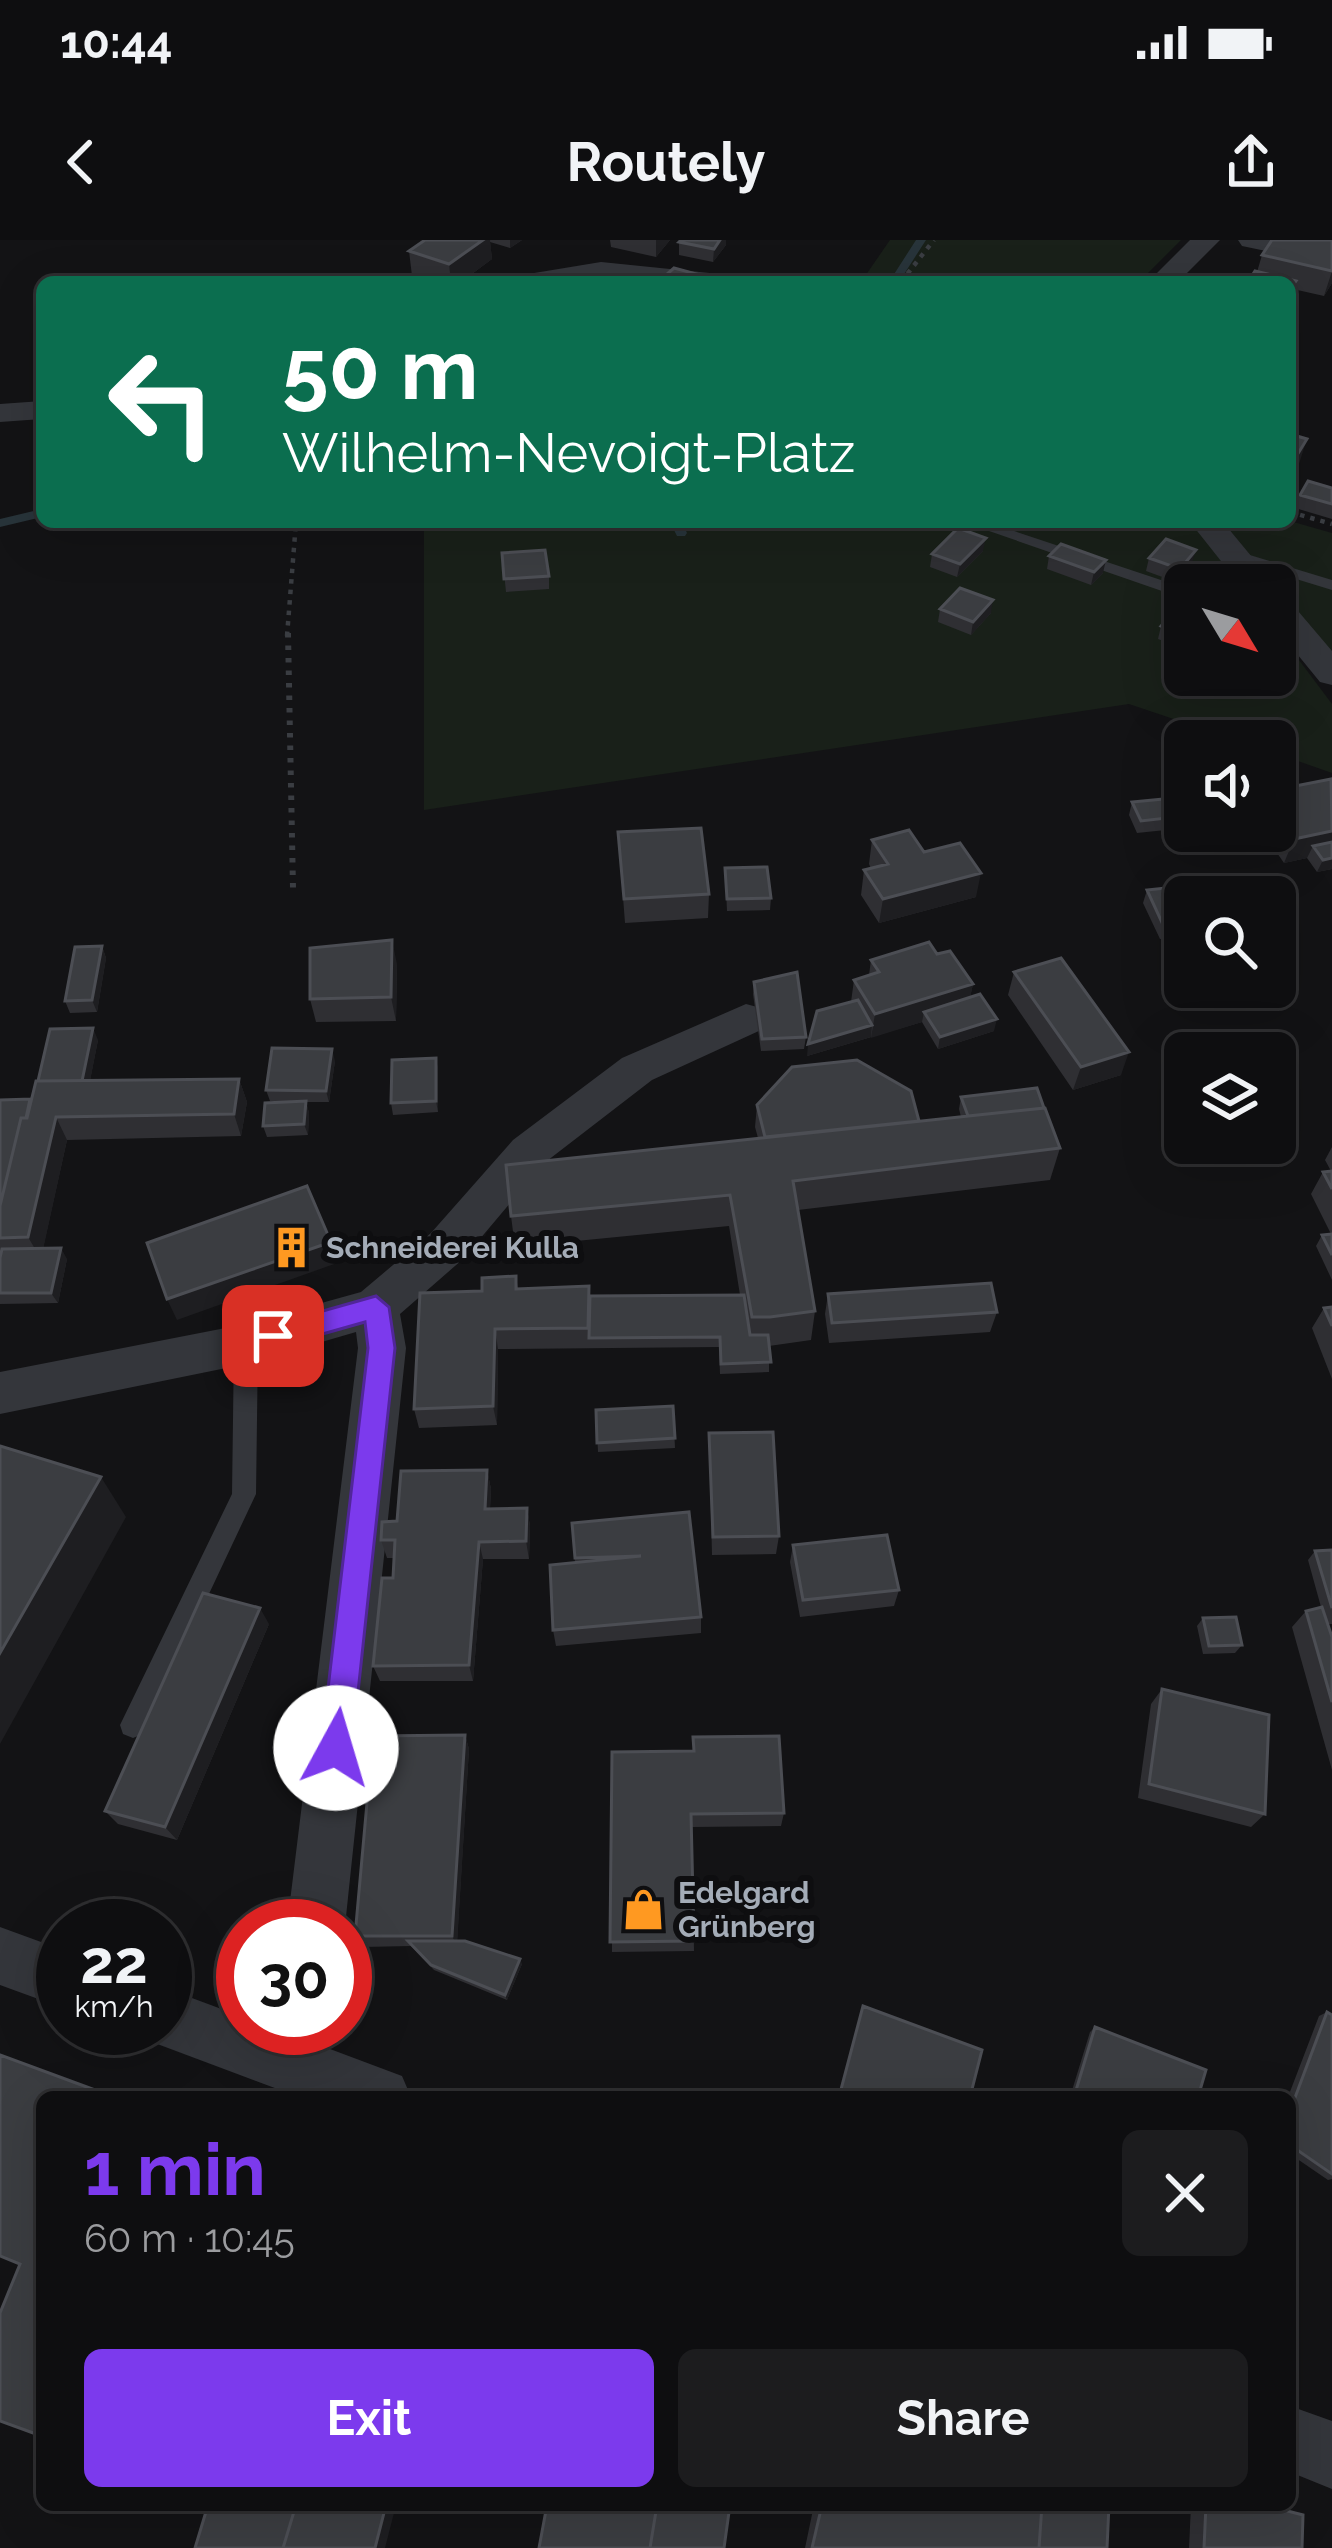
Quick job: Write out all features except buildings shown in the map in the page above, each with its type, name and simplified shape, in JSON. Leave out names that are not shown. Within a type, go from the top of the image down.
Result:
[{"type":"street","points":[[1168,276],[1206,240]]},
{"type":"street","points":[[1252,240],[1332,257]]},
{"type":"street","points":[[574,276],[688,276]]},
{"type":"street","points":[[0,413],[36,410]]},
{"type":"street","points":[[1211,528],[1241,564]]},
{"type":"street","points":[[1296,635],[1332,674]]},
{"type":"street","points":[[0,1393],[246,1344],[376,1307],[447,1246],[528,1152],[638,1069],[746,1019]]},
{"type":"street","points":[[319,1899],[382,1348],[376,1307]]},
{"type":"street","points":[[0,1956],[36,1969]]},
{"type":"street","points":[[315,2055],[372,2091]]},
{"type":"street","points":[[1296,2441],[1332,2455]]},
{"type":"lane","points":[[989,528],[1164,587]]},
{"type":"lane","points":[[1234,556],[1332,585]]},
{"type":"lane","points":[[133,1725],[244,1495],[246,1344]]},
{"type":"path","points":[[907,276],[934,240]]},
{"type":"path","points":[[1296,514],[1332,524]]},
{"type":"path","points":[[292,888],[285,668],[296,528]]},
{"type":"shaded area","points":[[890,240],[1181,240],[1145,276],[865,276]]},
{"type":"shaded area","points":[[1296,523],[1332,533],[1332,667],[1296,627],[1296,564],[1250,564],[1208,528],[1296,528]]},
{"type":"shaded area","points":[[424,528],[1200,528],[1227,564],[1164,564],[1164,696],[1296,696],[1296,656],[1332,704],[1332,773],[1296,760],[1296,720],[1177,720],[1129,704],[424,810]]},
{"type":"waterway","points":[[898,276],[921,240]]},
{"type":"waterway","points":[[0,523],[36,514]]},
{"type":"waterway","points":[[679,528],[681,533]]},
{"type":"place","name":"Schneiderei Kulla","points":[[292,1247]]},
{"type":"place","name":"Edelgard Grünberg","points":[[644,1909]]},
{"type":"route","points":[[273,1336],[376,1307],[382,1348],[336,1748]]}]
